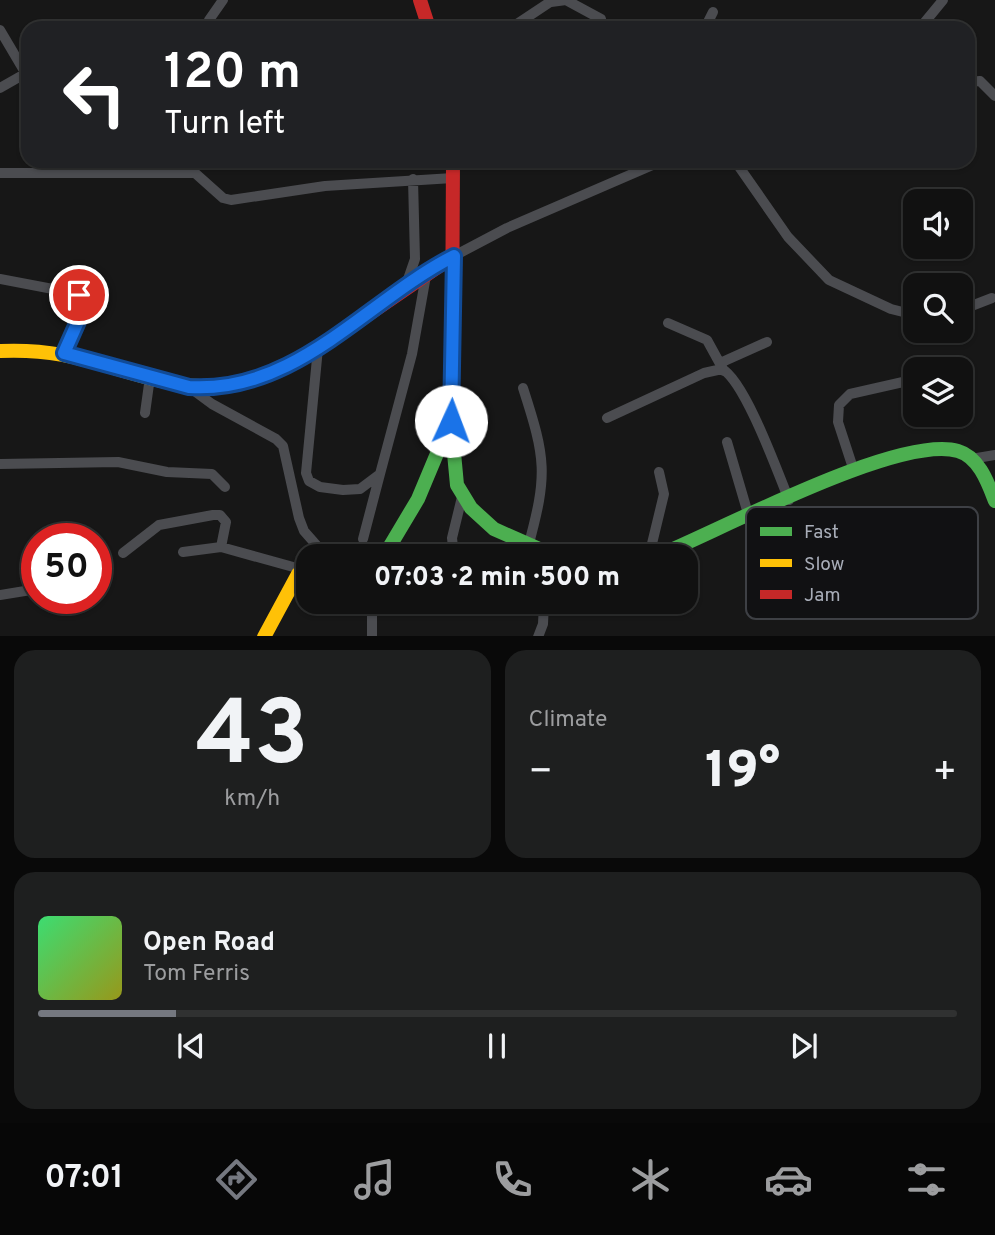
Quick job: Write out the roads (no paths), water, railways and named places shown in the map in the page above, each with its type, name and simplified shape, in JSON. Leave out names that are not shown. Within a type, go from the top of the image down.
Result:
[{"type":"main road","points":[[421,0],[427,21]]},
{"type":"main road","points":[[453,168],[453,469],[462,496],[494,529],[521,544]]},
{"type":"main road","points":[[0,351],[27,349],[64,353],[189,387],[231,386],[270,375],[318,348],[427,270],[454,256]]},
{"type":"main road","points":[[391,544],[418,499],[451,421]]},
{"type":"main road","points":[[773,507],[891,457],[944,448],[971,459],[980,468],[995,501]]},
{"type":"main road","points":[[685,544],[746,518]]},
{"type":"main road","points":[[264,636],[296,578]]},
{"type":"street","points":[[209,21],[223,0]]},
{"type":"street","points":[[925,21],[943,0]]},
{"type":"street","points":[[522,21],[552,1],[572,3],[601,21]]},
{"type":"street","points":[[708,21],[713,12]]},
{"type":"street","points":[[0,30],[21,63]]},
{"type":"street","points":[[0,88],[21,76]]},
{"type":"street","points":[[975,81],[980,81],[995,96]]},
{"type":"street","points":[[454,256],[507,228],[646,168]]},
{"type":"street","points":[[740,168],[788,237],[829,280],[903,312]]},
{"type":"street","points":[[0,173],[195,173],[223,198],[231,200],[325,186],[453,178]]},
{"type":"street","points":[[406,285],[415,259],[413,179]]},
{"type":"street","points":[[363,539],[412,354],[427,270]]},
{"type":"street","points":[[0,279],[79,295],[84,308],[64,353]]},
{"type":"street","points":[[973,305],[992,298]]},
{"type":"street","points":[[668,323],[707,340],[722,367],[733,380],[764,438],[789,500]]},
{"type":"street","points":[[607,418],[722,367],[767,342]]},
{"type":"street","points":[[318,348],[306,473],[309,481],[320,487],[360,489],[380,474]]},
{"type":"street","points":[[145,413],[150,377]]},
{"type":"street","points":[[855,471],[838,422],[839,405],[844,397],[850,394],[903,382]]},
{"type":"street","points":[[189,387],[212,404],[276,439],[283,446],[299,518],[304,531],[315,544]]},
{"type":"street","points":[[523,388],[543,454],[542,497],[535,544]]},
{"type":"street","points":[[727,442],[746,507]]},
{"type":"street","points":[[971,459],[995,455]]},
{"type":"street","points":[[0,464],[118,462],[167,472],[212,474],[225,487]]},
{"type":"street","points":[[652,544],[664,494],[659,472]]},
{"type":"street","points":[[453,544],[462,496]]},
{"type":"street","points":[[123,553],[159,525],[213,515],[220,515],[226,522],[221,547]]},
{"type":"street","points":[[183,552],[221,547],[296,566]]},
{"type":"street","points":[[0,595],[21,592]]},
{"type":"street","points":[[372,614],[372,636]]},
{"type":"street","points":[[538,636],[542,614]]}]
